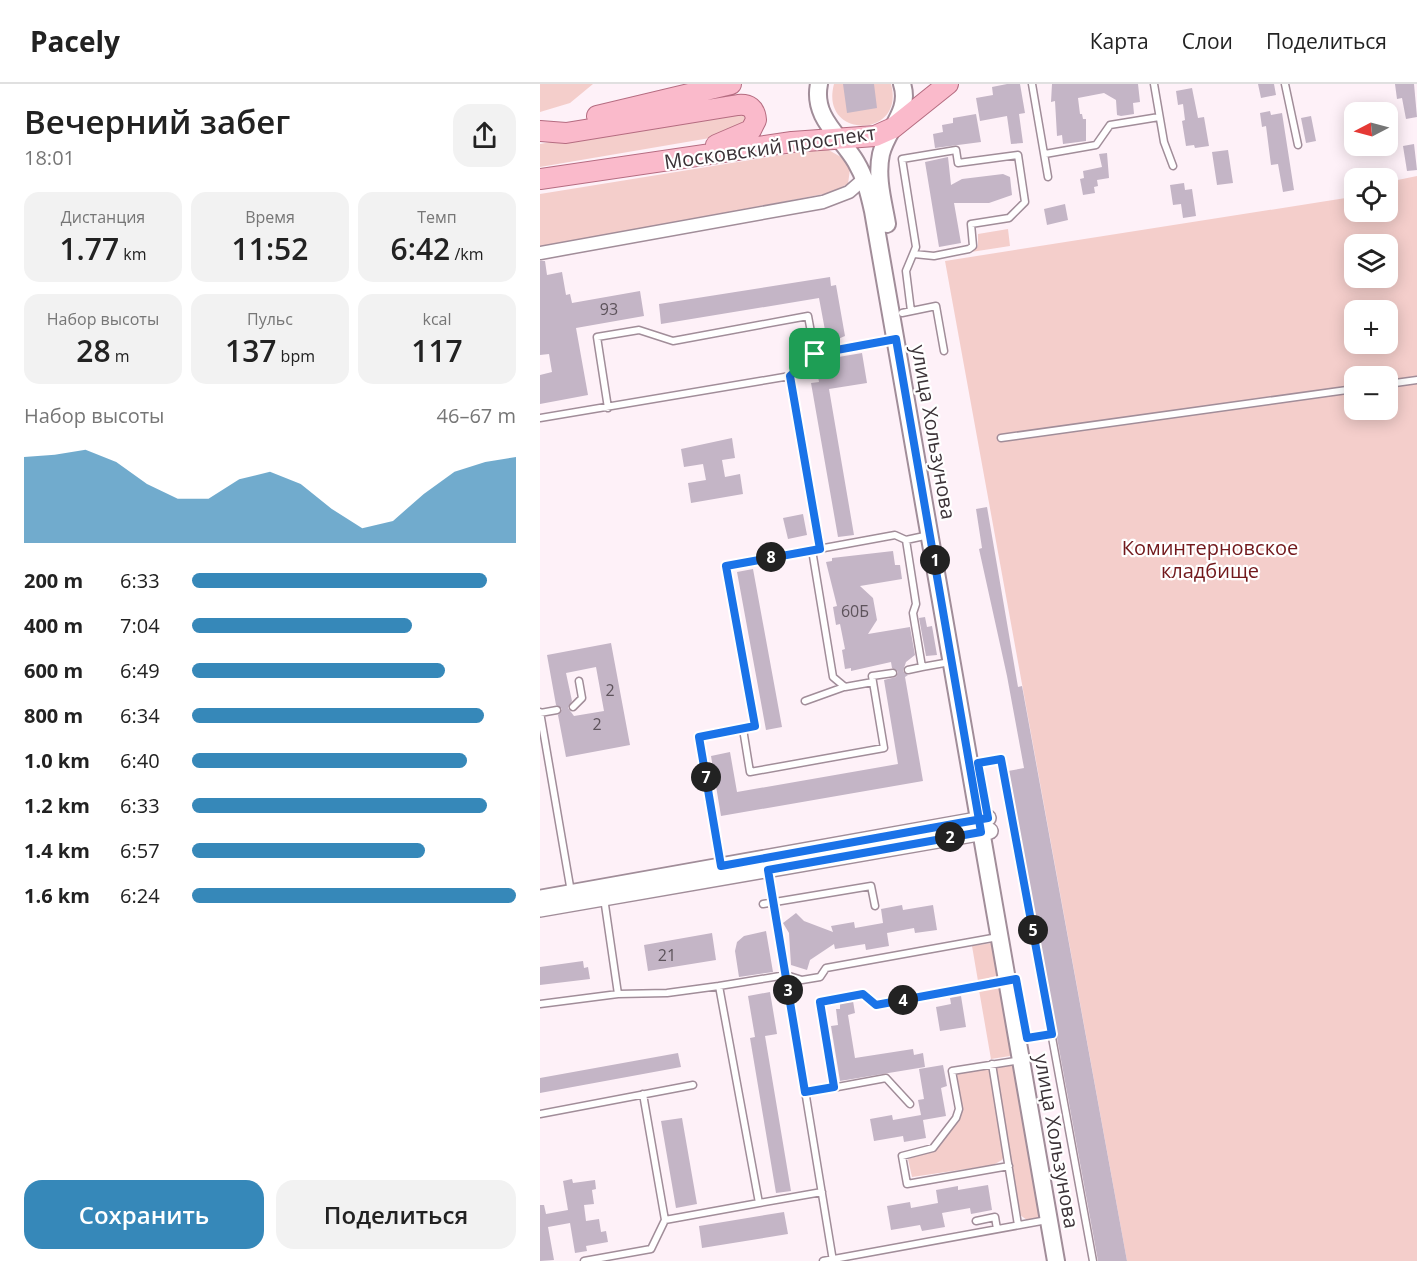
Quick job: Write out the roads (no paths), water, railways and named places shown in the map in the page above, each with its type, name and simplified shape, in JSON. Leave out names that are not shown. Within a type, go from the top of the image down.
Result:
[{"type":"main road","points":[[540,130],[732,84]]},
{"type":"main road","name":"улица Хользунова","points":[[819,84],[817,94],[820,110],[865,178],[1012,980],[1022,1060],[1056,1261]]},
{"type":"main road","name":"улица Хользунова","points":[[902,84],[903,109],[882,152],[879,176],[907,312],[978,763],[984,825],[1000,937],[1027,1038],[1068,1261]]},
{"type":"main road","name":"Московский проспект","points":[[540,179],[792,142],[862,139],[893,128],[948,84]]},
{"type":"main road","points":[[540,130],[566,134],[738,105],[749,106],[753,109],[756,120],[751,130],[680,158]]},
{"type":"street","points":[[540,253],[823,202],[849,192],[865,178]]},
{"type":"street","points":[[540,909],[603,892],[721,866],[984,825]]},
{"type":"street","points":[[540,898],[571,892],[603,892],[768,870],[984,825]]},
{"type":"lane","points":[[1032,84],[1048,177]]},
{"type":"lane","points":[[1155,84],[1164,142],[1173,166]]},
{"type":"lane","points":[[1285,84],[1298,145]]},
{"type":"lane","points":[[1045,154],[1096,145],[1110,125],[1160,117]]},
{"type":"lane","points":[[914,254],[934,256],[969,249],[973,246],[970,224],[1009,218],[1025,202],[1018,155],[958,163],[956,150],[902,159],[916,247],[906,271],[907,312],[936,306],[944,351]]},
{"type":"lane","points":[[608,408],[597,338],[639,330],[673,341],[808,316],[815,354]]},
{"type":"lane","points":[[540,418],[790,376],[815,354],[896,339]]},
{"type":"lane","points":[[790,376],[833,677],[845,687]]},
{"type":"lane","points":[[1398,383],[1417,380]]},
{"type":"lane","points":[[1001,438],[1344,390]]},
{"type":"lane","points":[[721,866],[699,737],[755,726],[726,566],[895,535],[906,540],[931,535]]},
{"type":"lane","points":[[906,540],[916,604],[912,613],[922,667]]},
{"type":"lane","points":[[908,670],[953,662]]},
{"type":"lane","points":[[742,729],[750,772],[884,748],[872,676],[892,673]]},
{"type":"lane","points":[[573,707],[582,698],[579,681]]},
{"type":"lane","points":[[805,701],[845,687],[873,682]]},
{"type":"lane","points":[[557,710],[540,713],[571,892]]},
{"type":"lane","points":[[978,763],[1001,759],[1093,1261]]},
{"type":"lane","points":[[768,870],[833,1260]]},
{"type":"lane","points":[[763,904],[871,886],[875,906]]},
{"type":"lane","points":[[603,892],[618,994]]},
{"type":"lane","points":[[540,1004],[618,994],[667,993],[786,975],[802,980],[820,977],[826,968],[1000,937]]},
{"type":"lane","points":[[834,1087],[820,1002],[863,994],[876,1005],[1012,980]]},
{"type":"lane","points":[[719,986],[759,1203]]},
{"type":"lane","points":[[1027,1038],[1052,1034]]},
{"type":"lane","points":[[1009,1166],[907,1184],[902,1156],[933,1148],[956,1118],[959,1109],[952,1071],[1022,1060]]},
{"type":"lane","points":[[992,1064],[1018,1225]]},
{"type":"lane","points":[[805,1092],[886,1078],[910,1104]]},
{"type":"lane","points":[[540,1114],[693,1085]]},
{"type":"lane","points":[[584,1261],[651,1249],[665,1220],[643,1094]]},
{"type":"lane","points":[[665,1220],[822,1192]]},
{"type":"lane","points":[[975,1221],[995,1217],[997,1229]]},
{"type":"lane","points":[[823,1261],[1049,1219]]},
{"type":"park label","name":"Коминтерновское кладбище","points":[[1210,558]]}]
